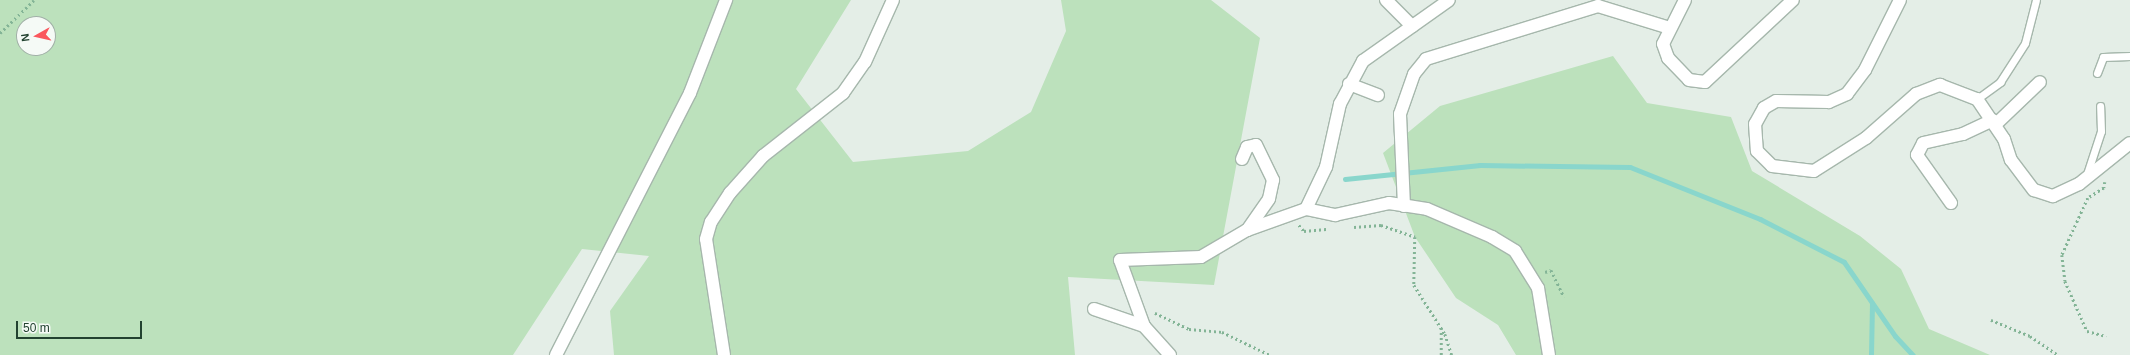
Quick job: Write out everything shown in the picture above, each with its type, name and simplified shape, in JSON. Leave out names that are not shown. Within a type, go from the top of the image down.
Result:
[{"type":"street","points":[[556,355],[690,92],[726,0]]},
{"type":"street","points":[[724,355],[706,239],[711,222],[730,193],[763,156],[843,93],[865,62],[893,0]]},
{"type":"street","points":[[1386,0],[1412,26]]},
{"type":"street","points":[[1306,209],[1326,166],[1340,104],[1349,84],[1363,61],[1449,0]]},
{"type":"street","points":[[1685,0],[1663,44],[1668,58],[1689,80],[1705,82],[1793,0]]},
{"type":"street","points":[[1900,0],[1854,86],[1829,102],[1776,101],[1764,108],[1755,124],[1757,151],[1772,166],[1814,171],[1866,138],[1916,94],[1940,85],[1977,99],[1994,123],[2011,160],[2034,190],[2053,196],[2085,179],[2130,143]]},
{"type":"street","points":[[1404,206],[1400,114],[1414,74],[1426,60],[1598,6],[1670,28]]},
{"type":"street","points":[[1951,203],[1917,155],[1923,143],[1963,134],[1994,123],[2040,82]]},
{"type":"street","points":[[1349,84],[1378,95]]},
{"type":"street","points":[[1242,159],[1247,147],[1256,145],[1272,180],[1269,199],[1247,230]]},
{"type":"street","points":[[1170,355],[1144,326],[1120,260],[1201,257],[1247,230],[1306,209],[1335,215],[1389,203],[1427,209],[1492,237],[1514,252],[1538,288],[1549,355]]},
{"type":"street","points":[[1094,309],[1144,326]]},
{"type":"lane","points":[[1977,99],[2000,82],[2025,43],[2036,0]]},
{"type":"lane","points":[[2097,73],[2103,57],[2130,56]]},
{"type":"lane","points":[[2085,179],[2101,131],[2100,106]]},
{"type":"path","points":[[0,33],[34,0]]},
{"type":"path","points":[[2106,336],[2087,331],[2065,280],[2062,254],[2088,198],[2104,188],[2113,157]]},
{"type":"path","points":[[1292,214],[1304,231],[1335,229]]},
{"type":"path","points":[[1350,227],[1381,225],[1415,237],[1414,285],[1441,327],[1452,355]]},
{"type":"path","points":[[1136,305],[1189,329],[1222,332],[1270,355]]},
{"type":"path","points":[[1991,320],[2030,336],[2058,355]]},
{"type":"path","points":[[1441,327],[1438,341],[1441,355]]},
{"type":"green space","points":[[0,0],[851,0],[796,89],[853,162],[968,151],[1031,112],[1066,31],[1061,0],[1211,0],[1260,38],[1214,285],[1068,277],[1075,355],[614,355],[610,311],[649,256],[582,249],[513,355],[0,355]]},
{"type":"green space","points":[[1613,56],[1647,103],[1731,117],[1752,171],[1860,236],[1901,269],[1929,329],[1990,355],[1516,355],[1498,325],[1456,298],[1415,237],[1383,153],[1440,106]]},
{"type":"waterway","points":[[1345,179],[1480,165],[1630,167],[1760,219],[1844,262],[1895,336],[1913,355]]},
{"type":"waterway","points":[[1871,355],[1872,303]]}]
